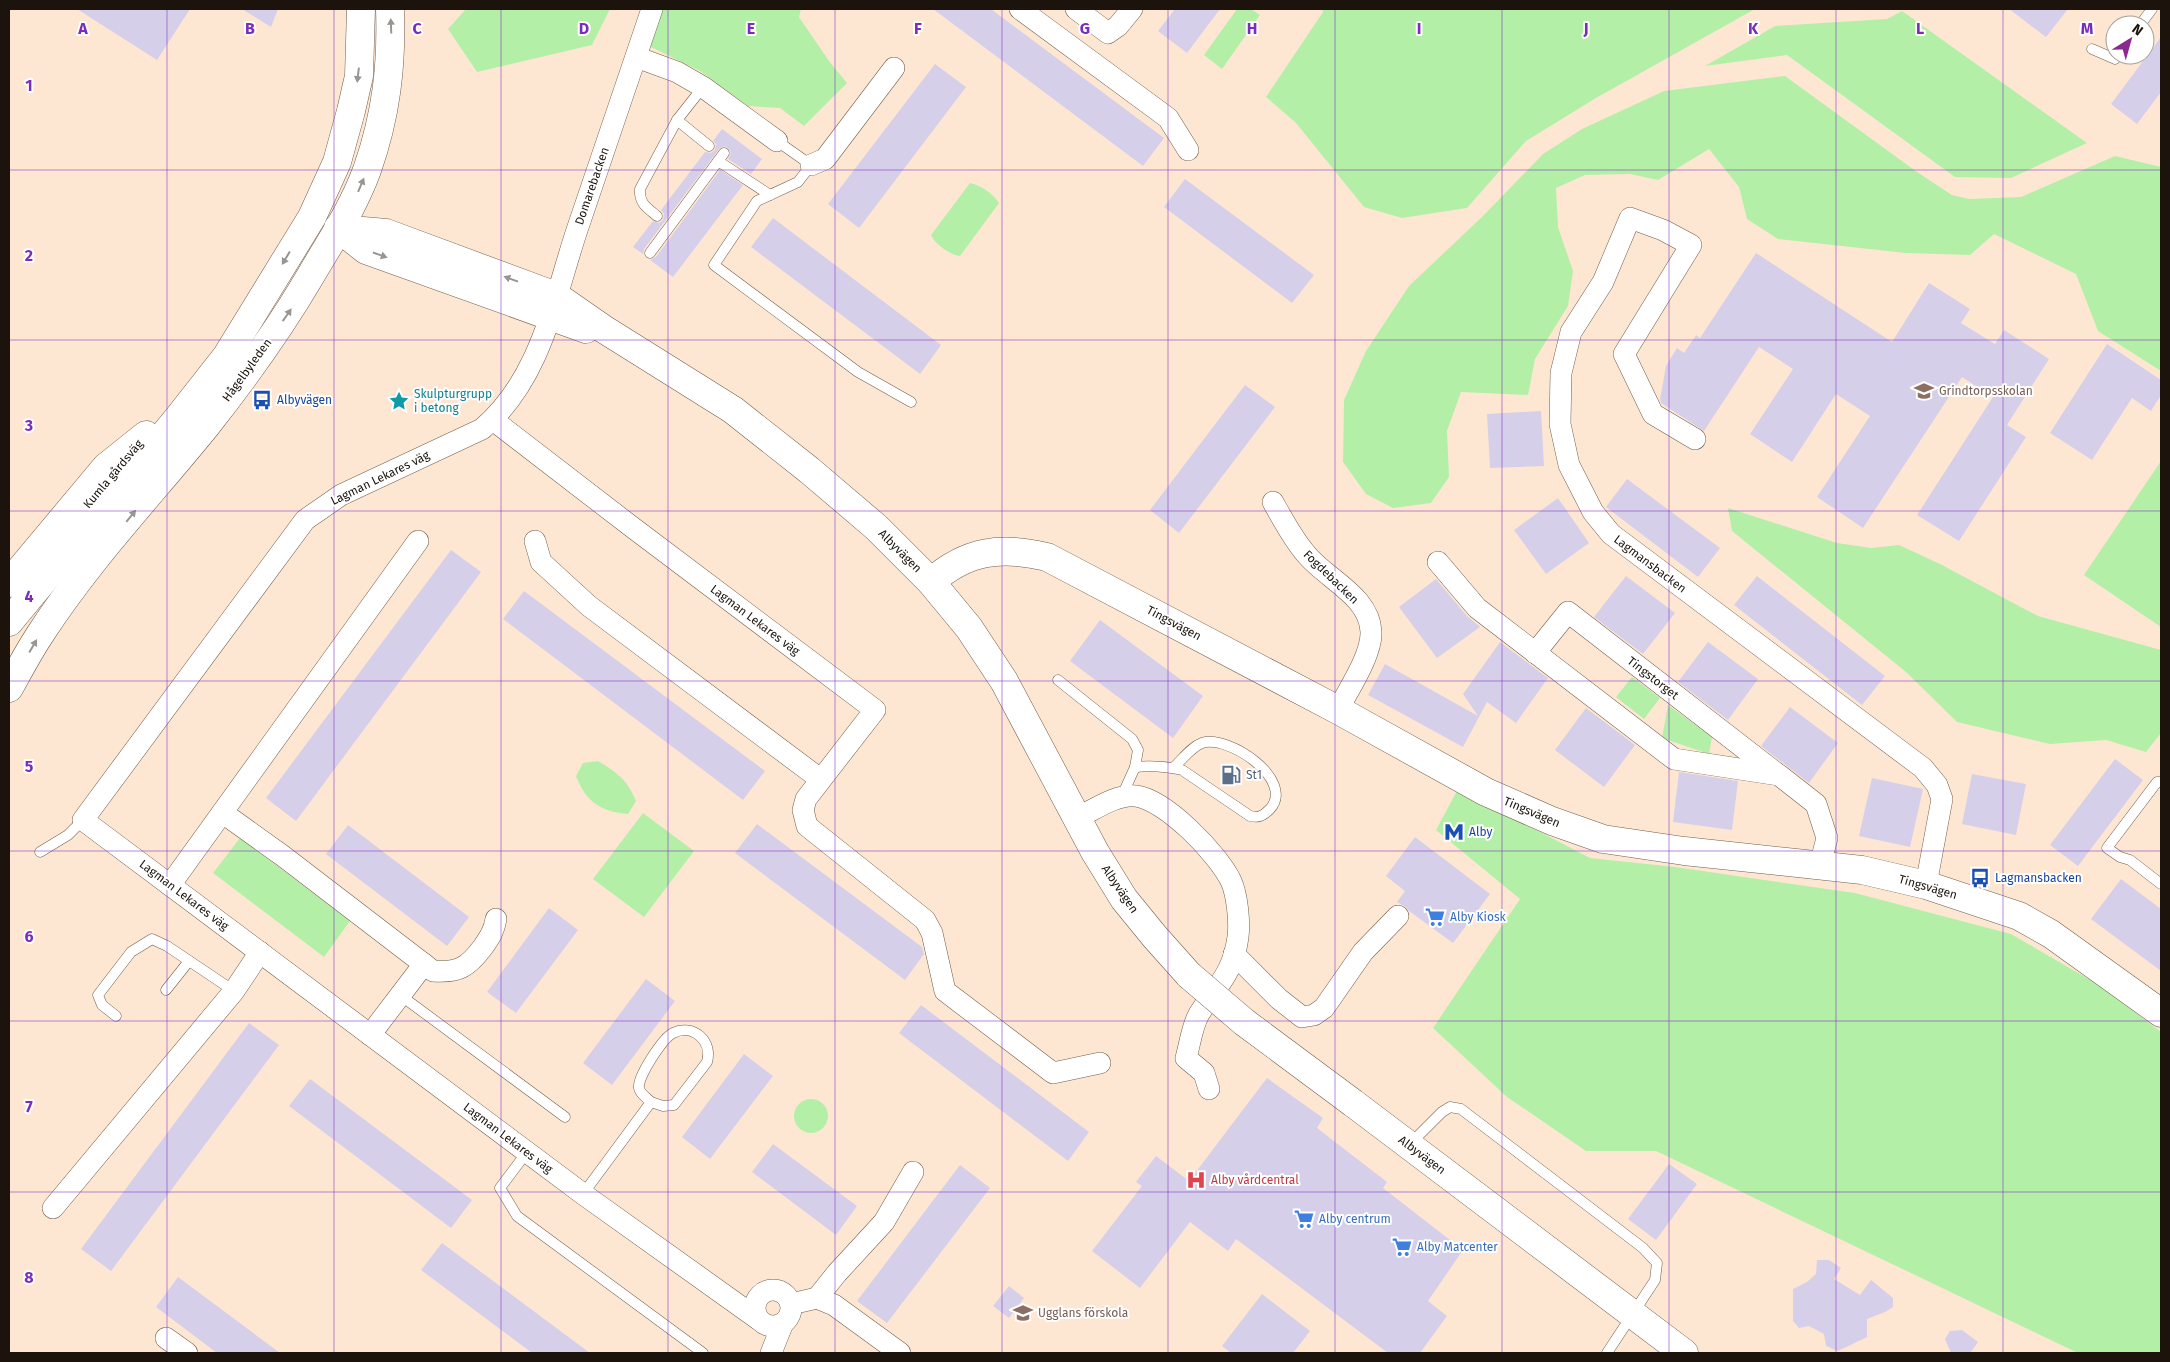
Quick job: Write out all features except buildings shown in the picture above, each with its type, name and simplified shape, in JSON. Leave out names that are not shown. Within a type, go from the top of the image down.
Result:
[{"type":"street","name":"Hågelbyleden","points":[[9,622],[178,418],[226,357],[312,216],[337,162],[351,110],[359,76],[361,9]]},
{"type":"street","name":"Hågelbyleden","points":[[9,688],[39,636],[79,581],[253,364],[294,304],[340,229],[367,171],[380,125],[389,83],[392,44],[390,9]]},
{"type":"street","name":"Domarebacken","points":[[553,305],[565,264],[652,9]]},
{"type":"street","points":[[1020,9],[1168,118],[1188,150]]},
{"type":"street","points":[[1076,9],[1108,33],[1118,26],[1132,9]]},
{"type":"street","points":[[636,57],[677,72],[703,87],[777,141]]},
{"type":"street","points":[[811,165],[825,159],[894,68]]},
{"type":"street","name":"Albyvägen","points":[[312,216],[340,229],[386,233],[602,328],[640,350],[733,410],[809,470],[876,527],[931,582],[969,628],[1004,681],[1077,818],[1124,899],[1189,975],[1244,1022],[1684,1353]]},
{"type":"street","name":"Lagmansbacken","points":[[1694,440],[1653,414],[1624,354],[1691,245],[1664,230],[1630,218],[1603,282],[1571,332],[1561,373],[1560,424],[1569,465],[1593,512],[1611,534],[1915,762],[1928,774],[1937,785],[1942,799],[1926,885]]},
{"type":"street","name":"Lagman Lekares väg","points":[[553,305],[526,377],[493,420],[482,429],[342,495],[305,520],[83,820],[583,1194],[758,1319]]},
{"type":"street","name":"Kumla gårdsväg","points":[[9,599],[186,389],[226,357]]},
{"type":"street","name":"Lagman Lekares väg","points":[[493,420],[875,710],[820,779]]},
{"type":"street","points":[[9,583],[102,472],[146,435]]},
{"type":"street","name":"Fogdebacken","points":[[1273,502],[1306,556],[1356,598],[1368,618],[1371,632],[1367,652],[1338,710]]},
{"type":"street","points":[[535,540],[541,562],[589,606],[820,779],[806,799],[803,810],[807,826],[925,920],[932,934],[945,991],[1053,1073],[1100,1062]]},
{"type":"street","points":[[170,884],[418,541]]},
{"type":"street","name":"Tingsvägen","points":[[931,582],[946,568],[995,551],[1023,551],[1047,557],[1338,710],[1495,796],[1552,822],[1603,839],[1693,852],[1862,870],[1926,885],[2019,916],[2066,944],[2161,1013]]},
{"type":"street","points":[[1438,562],[1477,608],[1674,759],[1779,774]]},
{"type":"street","name":"Tingstorget","points":[[1536,653],[1568,612],[1816,804],[1827,838],[1820,865]]},
{"type":"street","points":[[1077,818],[1122,796],[1145,799],[1179,821],[1204,842],[1232,882],[1238,915],[1238,936],[1234,954],[1226,978],[1198,1016],[1186,1058],[1204,1073],[1209,1089]]},
{"type":"street","points":[[223,812],[433,971],[445,972],[471,963],[494,932],[496,919]]},
{"type":"street","points":[[1234,954],[1279,999],[1302,1017],[1314,1015],[1324,1008],[1363,952],[1398,916]]},
{"type":"street","points":[[53,1208],[234,991],[260,952]]},
{"type":"street","points":[[370,1035],[424,964]]},
{"type":"street","points":[[771,1353],[787,1314],[788,1298],[779,1291],[768,1290],[762,1293],[755,1302],[754,1308],[758,1319],[762,1323],[773,1326],[787,1314],[817,1298],[837,1273],[884,1222],[913,1172]]},
{"type":"street","points":[[817,1298],[834,1305],[900,1353]]},
{"type":"street","points":[[166,1338],[187,1353]]},
{"type":"lane","points":[[2092,49],[2105,55]]},
{"type":"lane","points":[[656,216],[642,204],[640,188],[677,120],[703,87]]},
{"type":"lane","points":[[677,120],[709,146]]},
{"type":"lane","points":[[777,141],[811,165],[798,182],[757,201],[714,266],[858,372],[911,402]]},
{"type":"lane","points":[[650,253],[721,157],[770,195]]},
{"type":"lane","points":[[1058,680],[1132,740],[1138,750],[1135,767],[1122,796]]},
{"type":"lane","points":[[1135,767],[1163,765],[1173,768],[1182,770],[1250,816],[1258,818],[1266,813],[1276,797],[1275,787],[1265,770],[1235,748],[1219,742],[1201,743],[1173,768]]},
{"type":"lane","points":[[2161,782],[2157,782],[2107,848],[2120,857],[2130,860],[2161,884]]},
{"type":"lane","points":[[40,852],[68,836],[83,820]]},
{"type":"lane","points":[[116,1016],[102,1005],[98,996],[138,946],[152,939],[167,946],[234,991]]},
{"type":"lane","points":[[166,990],[189,961]]},
{"type":"lane","points":[[400,995],[565,1117]]},
{"type":"lane","points":[[682,1030],[692,1031],[700,1035],[706,1044],[709,1054],[707,1062],[674,1105],[663,1106],[651,1102],[640,1092],[638,1086],[649,1062],[671,1033],[682,1030]]},
{"type":"lane","points":[[583,1194],[651,1102]]},
{"type":"lane","points":[[1409,1145],[1442,1112],[1450,1107],[1461,1109],[1643,1248],[1657,1263],[1655,1280],[1607,1353]]},
{"type":"lane","points":[[527,1152],[500,1188],[517,1216],[703,1353]]},
{"type":"green space","points":[[466,9],[610,9],[592,45],[477,72],[448,29]]},
{"type":"green space","points":[[663,9],[801,9],[799,17],[829,61],[847,83],[804,126],[780,108],[748,106],[700,71],[647,45]]},
{"type":"green space","points":[[1237,9],[1251,9],[1260,15],[1222,69],[1204,55]]},
{"type":"green space","points":[[1322,9],[1755,9],[1596,98],[1526,141],[1467,208],[1402,218],[1364,207],[1296,123],[1266,97],[1323,12]]},
{"type":"green space","points":[[1902,11],[2087,143],[2011,178],[1955,177],[1787,55],[1705,66],[1775,26],[1887,19]]},
{"type":"green space","points":[[1785,76],[1917,172],[1952,195],[1969,199],[2021,197],[2115,156],[2161,167],[2161,371],[2098,331],[2076,274],[1994,234],[1970,255],[1906,253],[1778,239],[1747,219],[1739,187],[1709,149],[1658,180],[1630,174],[1585,175],[1556,188],[1558,227],[1573,271],[1568,306],[1535,359],[1528,395],[1461,392],[1447,431],[1449,477],[1431,503],[1393,508],[1366,494],[1343,462],[1344,400],[1366,351],[1409,286],[1484,215],[1543,154],[1582,129],[1664,91]]},
{"type":"green space","points":[[970,183],[986,190],[999,203],[960,256],[952,254],[943,248],[931,235]]},
{"type":"green space","points":[[2161,461],[2161,627],[2084,575]]},
{"type":"green space","points":[[1728,508],[1837,543],[1871,548],[1899,545],[1940,564],[2038,616],[2161,650],[2161,733],[2146,752],[2106,740],[2050,744],[1957,722],[1906,672],[1732,531]]},
{"type":"green space","points":[[1632,677],[1660,698],[1644,719],[1616,697]]},
{"type":"green space","points":[[1668,705],[1712,737],[1709,754],[1662,738]]},
{"type":"green space","points":[[598,761],[621,778],[633,794],[636,801],[628,814],[602,808],[590,799],[580,785],[576,776],[583,763]]},
{"type":"green space","points":[[1458,789],[1590,858],[1675,867],[1855,893],[2011,934],[2099,985],[2161,1032],[2161,1353],[2078,1353],[1656,1151],[1586,1151],[1507,1097],[1433,1028],[1520,899],[1436,830]]},
{"type":"green space","points":[[643,813],[694,851],[644,917],[593,879]]},
{"type":"green space","points":[[240,838],[350,921],[324,957],[213,873]]},
{"type":"green space","points":[[811,1099],[823,1104],[828,1116],[823,1128],[811,1133],[799,1128],[794,1116],[799,1104]]},
{"type":"place","name":"Grindtorpsskolan","points":[[1924,391]]},
{"type":"place","name":"Albyvägen","points":[[262,400]]},
{"type":"place","name":"Skulpturgrupp i betong","points":[[399,401]]},
{"type":"place","name":"St1","points":[[1231,775]]},
{"type":"place","name":"Alby","points":[[1454,832]]},
{"type":"place","name":"Lagmansbacken","points":[[1980,878]]},
{"type":"place","name":"Alby Kiosk","points":[[1435,917]]},
{"type":"place","name":"Alby vårdcentral","points":[[1196,1180]]},
{"type":"place","name":"Alby centrum","points":[[1304,1219]]},
{"type":"place","name":"Alby Matcenter","points":[[1402,1247]]},
{"type":"place","name":"Ugglans förskola","points":[[1023,1313]]}]
